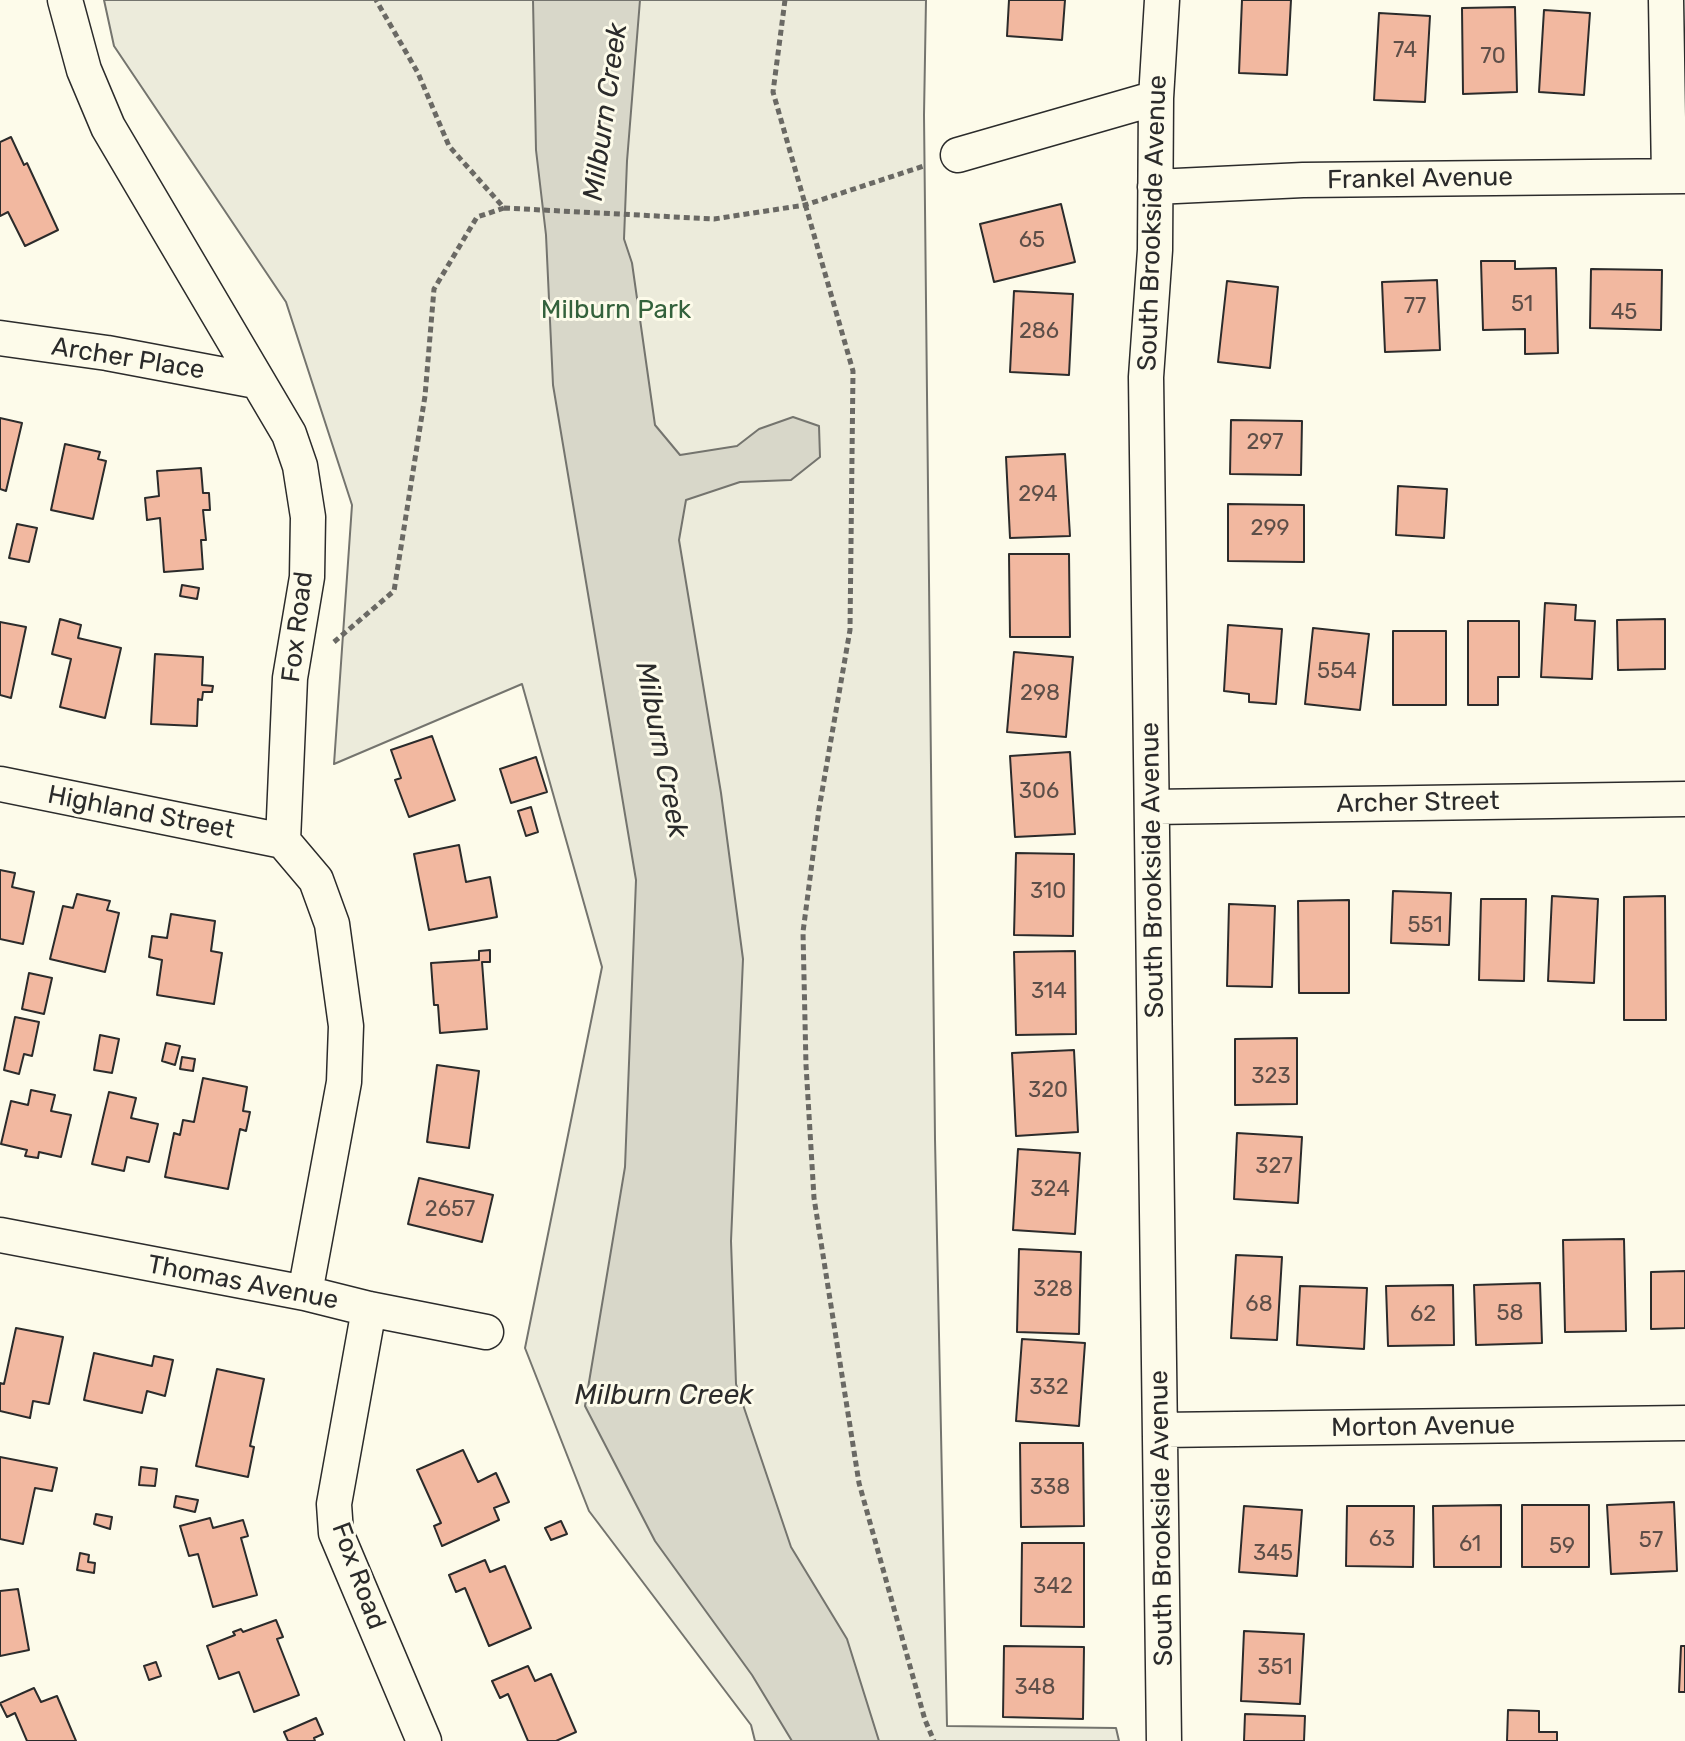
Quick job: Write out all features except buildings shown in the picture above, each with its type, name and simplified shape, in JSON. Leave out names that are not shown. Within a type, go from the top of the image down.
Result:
[{"type":"street","name":"Fox Road","points":[[65,0],[84,70],[108,127],[289,434],[300,466],[308,517],[307,577],[290,678],[283,841]]},
{"type":"street","name":"South Brookside Avenue","points":[[1162,0],[1156,98],[1155,250],[1146,377],[1164,1741]]},
{"type":"street","points":[[1666,0],[1677,176]]},
{"type":"street","points":[[958,155],[1156,98]]},
{"type":"street","name":"Frankel Avenue","points":[[1155,187],[1303,180],[1677,176]]},
{"type":"street","name":"Archer Place","points":[[0,338],[107,353],[256,381]]},
{"type":"street","name":"Highland Street","points":[[0,784],[283,841]]},
{"type":"street","name":"Archer Street","points":[[1152,807],[1685,799]]},
{"type":"street","points":[[283,841],[316,880],[332,924],[346,1026],[344,1082],[305,1293]]},
{"type":"street","name":"Thomas Avenue","points":[[0,1235],[305,1293],[486,1332]]},
{"type":"street","name":"Fox Road","points":[[369,1309],[334,1504],[336,1533],[424,1741]]},
{"type":"street","name":"Morton Avenue","points":[[1161,1430],[1685,1423]]},
{"type":"path","points":[[376,0],[418,73],[449,146],[504,208]]},
{"type":"path","points":[[785,0],[773,92],[853,371],[850,630],[819,809],[803,932],[806,1065],[814,1198],[859,1483],[925,1720],[934,1741]]},
{"type":"path","points":[[290,678],[394,591],[425,396],[434,289],[477,217],[504,208],[714,219],[805,205],[958,155]]},
{"type":"green space","name":"Milburn Park","points":[[104,0],[926,0],[924,115],[935,1139],[947,1726],[1116,1728],[1119,1741],[755,1741],[751,1725],[589,1511],[525,1348],[602,967],[522,684],[334,764],[352,505],[286,302],[114,46]]},
{"type":"water","name":"Milburn Creek","points":[[533,0],[640,0],[624,239],[632,263],[655,425],[680,455],[737,446],[759,429],[793,417],[819,426],[820,457],[791,480],[740,482],[686,500],[679,540],[721,793],[743,959],[731,1241],[736,1384],[791,1547],[847,1639],[879,1741],[792,1741],[752,1675],[655,1541],[585,1406],[625,1167],[636,880],[553,385],[546,235],[536,150]]}]
